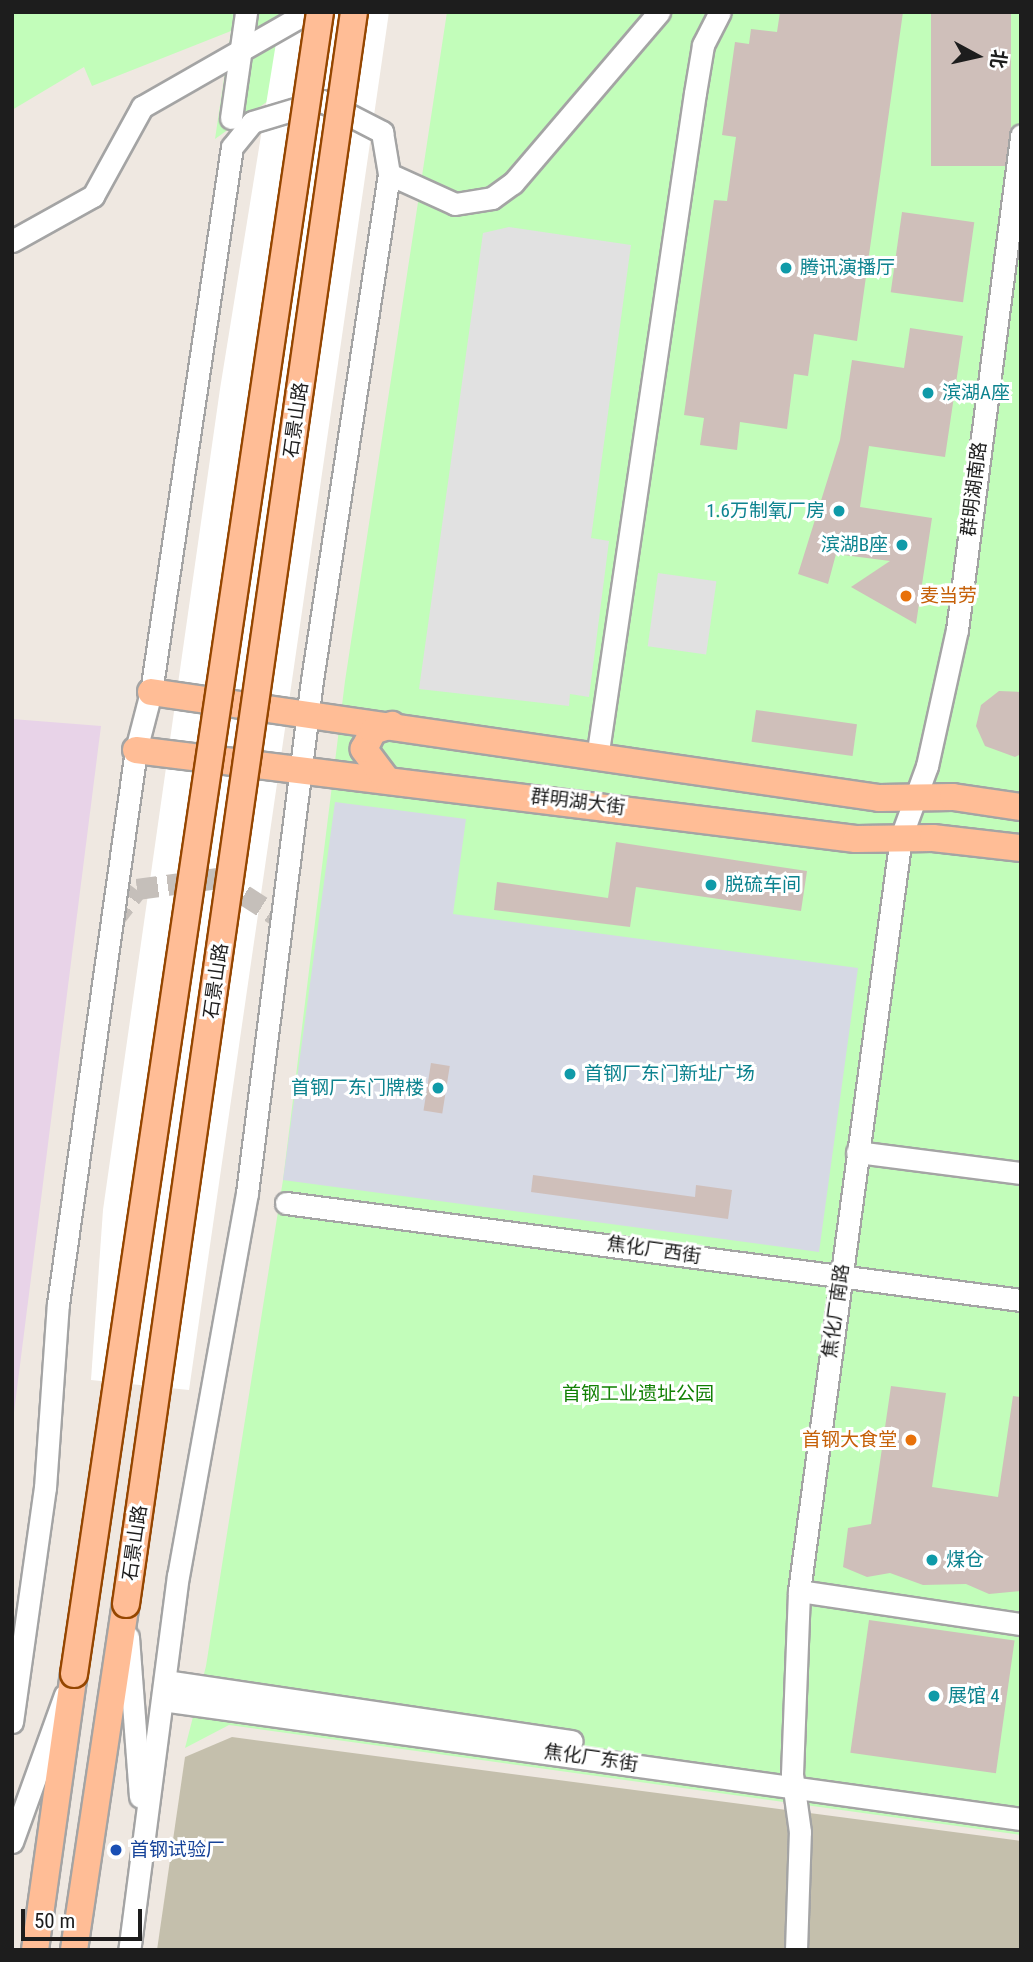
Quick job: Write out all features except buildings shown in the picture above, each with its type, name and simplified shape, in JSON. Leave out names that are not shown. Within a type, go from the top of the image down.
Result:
[{"type":"main road","name":"石景山路","points":[[35,1950],[320,12]]},
{"type":"main road","name":"石景山路","points":[[74,1950],[354,12]]},
{"type":"main road","points":[[151,692],[392,725],[597,758],[917,798],[1021,807]]},
{"type":"main road","points":[[387,780],[364,749],[373,731],[392,725]]},
{"type":"main road","name":"群明湖大街","points":[[136,750],[856,839],[901,838],[1021,848]]},
{"type":"street","points":[[230,118],[246,12]]},
{"type":"street","points":[[12,241],[93,195],[142,107],[308,12]]},
{"type":"street","points":[[389,174],[455,204],[492,198],[513,183],[659,12]]},
{"type":"street","points":[[597,758],[695,93],[703,46],[720,12]]},
{"type":"street","points":[[12,1722],[45,1488],[58,1304],[136,750],[151,692],[232,147],[252,122],[323,101],[382,132],[389,174],[310,715],[305,770],[247,1194],[163,1690],[129,1950]]},
{"type":"street","name":"群明湖南路","points":[[901,838],[917,798],[957,630],[1021,135]]},
{"type":"street","name":"焦化厂南路","points":[[796,1950],[800,1832],[792,1780],[799,1591],[901,838]]},
{"type":"street","points":[[858,1152],[1021,1174]]},
{"type":"street","name":"焦化厂西街","points":[[286,1203],[1021,1300]]},
{"type":"street","points":[[799,1591],[1021,1624]]},
{"type":"street","points":[[126,1604],[140,1793],[134,1918]]},
{"type":"street","points":[[12,1842],[74,1674]]},
{"type":"street","name":"焦化厂东街","points":[[163,1690],[792,1780],[1021,1807]]},
{"type":"street","name":"焦化厂东街","points":[[792,1780],[1021,1819]]},
{"type":"shaded area","points":[[509,227],[631,245],[591,538],[609,541],[589,697],[570,694],[569,706],[419,689],[483,233]]},
{"type":"shaded area","points":[[658,573],[716,581],[706,654],[648,646]]},
{"type":"shaded area","points":[[12,719],[101,726],[12,1428]]},
{"type":"shaded area","name":"首钢厂东门新址广场","points":[[335,802],[466,819],[453,914],[858,968],[819,1252],[283,1180]]},
{"type":"shaded area","points":[[232,1737],[1021,1841],[1021,1950],[157,1950],[185,1757]]},
{"type":"green space","points":[[12,12],[392,12],[215,139],[231,31],[92,86],[84,67],[12,110]]},
{"type":"green space","name":"首钢工业遗址公园","points":[[447,12],[1021,12],[1021,1835],[229,1725],[185,1748],[206,1666],[283,1180],[345,681]]},
{"type":"pier","points":[[281,12],[389,12],[189,1390],[91,1380],[103,1210],[220,389]]},
{"type":"tunnel","points":[[112,922],[137,889],[218,878],[285,921]]},
{"type":"place","name":"腾讯演播厅","points":[[786,268]]},
{"type":"place","name":"滨湖A座","points":[[928,393]]},
{"type":"place","name":"1.6万制氧厂房","points":[[839,511]]},
{"type":"place","name":"滨湖B座","points":[[902,545]]},
{"type":"place","name":"麦当劳","points":[[906,596]]},
{"type":"place","name":"脱硫车间","points":[[711,885]]},
{"type":"place","name":"首钢厂东门新址广场","points":[[570,1074]]},
{"type":"place","name":"首钢厂东门牌楼","points":[[438,1088]]},
{"type":"place","name":"首钢大食堂","points":[[911,1440]]},
{"type":"place","name":"煤仓","points":[[932,1560]]},
{"type":"place","name":"展馆 4","points":[[934,1696]]},
{"type":"place","name":"首钢试验厂","points":[[116,1850]]}]
